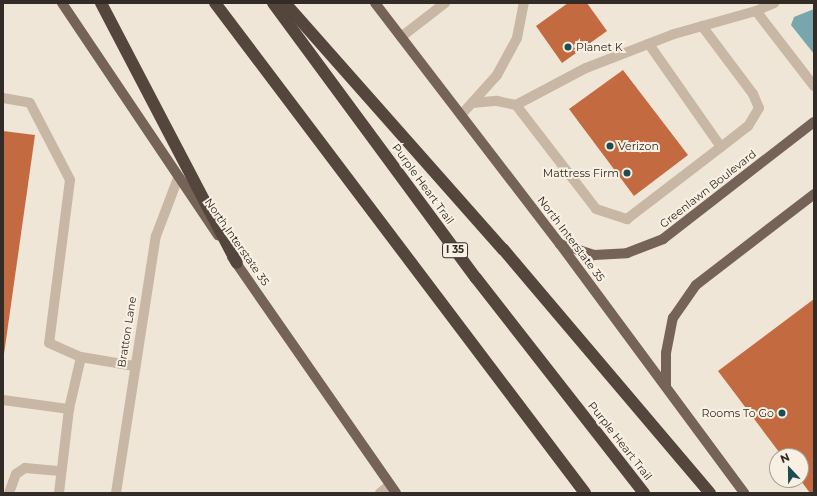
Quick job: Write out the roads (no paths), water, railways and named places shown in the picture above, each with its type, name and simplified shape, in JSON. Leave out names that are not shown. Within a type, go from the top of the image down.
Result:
[{"type":"highway","points":[[101,3],[237,263]]},
{"type":"highway","points":[[215,3],[585,493]]},
{"type":"highway","name":"Purple Heart Trail","points":[[273,3],[476,278],[644,493]]},
{"type":"highway","points":[[285,3],[488,231],[710,493]]},
{"type":"main road","name":"North Interstate 35","points":[[62,3],[178,178],[393,489]]},
{"type":"main road","name":"North Interstate 35","points":[[375,3],[560,244],[666,385],[744,493]]},
{"type":"main road","name":"Greenlawn Boulevard","points":[[560,244],[594,255],[627,253],[663,239],[814,122]]},
{"type":"main road","points":[[666,385],[666,353],[673,318],[696,285],[814,194]]},
{"type":"street","points":[[401,37],[445,3]]},
{"type":"street","points":[[461,115],[497,75],[517,38],[524,3]]},
{"type":"street","points":[[472,103],[497,101],[516,105],[586,68],[649,44],[702,26],[756,11],[774,3]]},
{"type":"street","points":[[756,11],[814,86]]},
{"type":"street","points":[[516,105],[596,209],[609,216],[627,220],[748,126],[759,108],[753,94],[702,26]]},
{"type":"street","points":[[649,44],[720,147]]},
{"type":"street","points":[[3,98],[30,103],[70,180],[49,343],[81,357],[134,366]]},
{"type":"street","name":"Bratton Lane","points":[[116,493],[134,366],[156,236],[178,178]]},
{"type":"street","points":[[59,493],[69,409],[81,357]]},
{"type":"street","points":[[3,400],[69,409]]},
{"type":"street","points":[[9,493],[16,474],[25,468],[61,471]]},
{"type":"street","points":[[380,493],[393,489]]},
{"type":"water","points":[[814,9],[814,54],[791,25],[794,17]]},
{"type":"place","name":"Planet K","points":[[568,47]]},
{"type":"place","name":"Verizon","points":[[610,146]]},
{"type":"place","name":"Mattress Firm","points":[[627,173]]},
{"type":"place","name":"Rooms To Go","points":[[782,413]]}]
